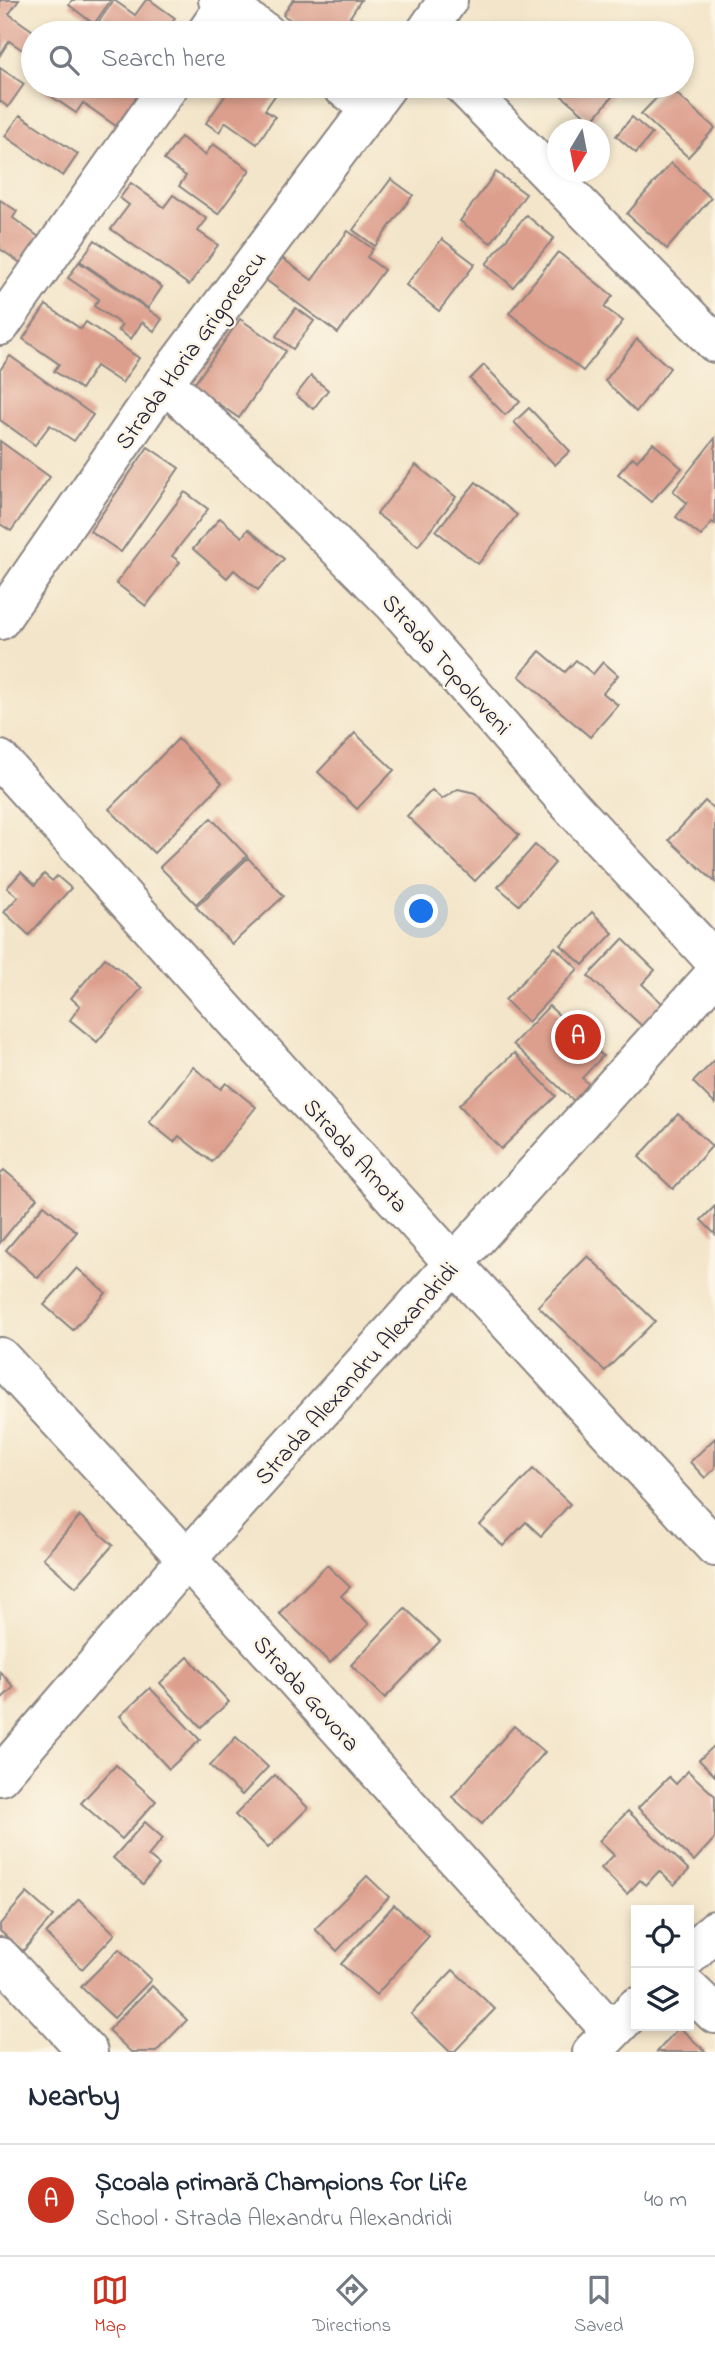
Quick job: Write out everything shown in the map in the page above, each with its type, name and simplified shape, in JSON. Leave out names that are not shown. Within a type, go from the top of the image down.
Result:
[{"type":"street","points":[[433,21],[448,0]]},
{"type":"street","points":[[220,10],[242,21]]},
{"type":"street","points":[[0,326],[161,98]]},
{"type":"street","name":"Strada Horia Grigorescu","points":[[0,620],[163,382],[378,98]]},
{"type":"street","points":[[475,98],[715,344]]},
{"type":"street","name":"Strada Topoloveni","points":[[163,382],[271,481],[394,604],[569,804],[715,961]]},
{"type":"street","name":"Strada Arnota","points":[[0,760],[455,1265],[715,1547]]},
{"type":"street","name":"Strada Alexandru Alexandridi","points":[[0,1776],[187,1559],[715,974]]},
{"type":"street","name":"Strada Govora","points":[[0,1357],[187,1559],[613,2030]]},
{"type":"street","points":[[694,1951],[715,1930]]},
{"type":"street","points":[[0,1957],[88,2052]]},
{"type":"street","points":[[694,1994],[715,2014]]},
{"type":"building","points":[[0,0],[19,0],[9,14],[21,22],[21,49],[9,41],[0,55]]},
{"type":"building","points":[[72,0],[111,0],[96,21],[90,21],[69,5]]},
{"type":"building","points":[[114,0],[135,15],[146,0],[150,0],[175,18],[173,21],[99,21]]},
{"type":"building","points":[[293,0],[361,0],[350,17],[356,21],[292,21],[283,15]]},
{"type":"building","points":[[0,68],[21,82],[21,88],[8,107],[0,101]]},
{"type":"building","points":[[54,98],[136,98],[116,126],[83,103],[76,113]]},
{"type":"building","points":[[224,98],[273,98],[265,110],[275,117],[257,144],[226,122],[219,132],[206,123]]},
{"type":"building","points":[[564,98],[611,98],[594,119],[590,119]]},
{"type":"building","points":[[656,98],[681,98],[715,128],[688,157],[641,114]]},
{"type":"building","points":[[20,115],[78,154],[63,176],[5,136]]},
{"type":"building","points":[[632,117],[652,134],[636,153],[616,136]]},
{"type":"building","points":[[181,137],[205,155],[213,144],[250,170],[218,214],[179,186],[186,176],[164,160]]},
{"type":"building","points":[[671,163],[711,198],[667,249],[627,214]]},
{"type":"building","points":[[496,172],[526,194],[491,243],[460,221]]},
{"type":"building","points":[[391,179],[413,195],[375,246],[353,230]]},
{"type":"building","points":[[131,183],[164,207],[173,195],[207,219],[198,231],[218,245],[189,285],[111,229],[129,205],[120,198]]},
{"type":"building","points":[[0,200],[17,211],[13,218],[39,237],[21,263],[0,249]]},
{"type":"building","points":[[526,215],[554,238],[513,287],[486,264]]},
{"type":"building","points":[[348,231],[373,249],[367,257],[384,270],[338,333],[266,280],[282,258],[312,280]]},
{"type":"building","points":[[442,239],[475,264],[439,311],[406,285]]},
{"type":"building","points":[[95,240],[162,287],[148,308],[80,261]]},
{"type":"building","points":[[558,252],[613,296],[604,307],[623,321],[583,371],[509,313]]},
{"type":"building","points":[[79,262],[162,319],[154,331],[142,322],[131,339],[118,330],[122,325],[94,306],[99,299],[68,278]]},
{"type":"building","points":[[46,305],[81,329],[86,322],[139,358],[122,383],[96,366],[81,389],[54,371],[59,364],[23,339]]},
{"type":"building","points":[[296,308],[314,321],[293,349],[276,336]]},
{"type":"building","points":[[240,319],[286,351],[239,418],[193,386]]},
{"type":"building","points":[[637,339],[670,368],[636,412],[605,381]]},
{"type":"building","points":[[10,356],[93,415],[74,441],[50,425],[35,445],[0,420],[0,370]]},
{"type":"building","points":[[484,365],[520,402],[505,415],[470,379]]},
{"type":"building","points":[[311,376],[328,390],[313,409],[296,395]]},
{"type":"building","points":[[529,408],[570,451],[555,465],[514,422]]},
{"type":"building","points":[[715,438],[715,524],[712,522],[701,536],[676,517],[687,503],[673,491]]},
{"type":"building","points":[[0,441],[50,477],[11,531],[0,524]]},
{"type":"building","points":[[653,443],[682,468],[651,502],[618,474],[633,457],[637,461]]},
{"type":"building","points":[[148,447],[179,468],[121,552],[90,531]]},
{"type":"building","points":[[416,465],[456,497],[418,546],[377,514]]},
{"type":"building","points":[[476,482],[517,515],[478,564],[436,531]]},
{"type":"building","points":[[185,492],[208,509],[172,556],[180,562],[146,606],[116,583]]},
{"type":"building","points":[[220,518],[242,537],[248,529],[284,559],[258,590],[234,570],[227,578],[193,549]]},
{"type":"building","points":[[540,651],[565,672],[576,660],[593,674],[603,662],[618,675],[603,693],[618,705],[590,737],[519,676]]},
{"type":"building","points":[[355,733],[394,770],[357,809],[318,772]]},
{"type":"building","points":[[178,739],[222,783],[154,853],[109,809]]},
{"type":"building","points":[[458,789],[475,793],[519,835],[475,881],[407,816],[432,790],[442,799]]},
{"type":"building","points":[[705,801],[715,810],[715,882],[669,840]]},
{"type":"building","points":[[211,818],[247,856],[196,904],[160,867]]},
{"type":"building","points":[[535,845],[555,863],[519,905],[498,887]]},
{"type":"building","points":[[248,858],[284,896],[232,944],[196,907]]},
{"type":"building","points":[[21,872],[35,885],[44,874],[52,881],[57,876],[71,888],[29,935],[4,912],[18,897],[7,888]]},
{"type":"building","points":[[592,912],[613,933],[583,965],[561,945]]},
{"type":"building","points":[[623,939],[655,970],[642,984],[663,1004],[643,1027],[588,976]]},
{"type":"building","points":[[555,947],[578,969],[528,1022],[505,1000]]},
{"type":"building","points":[[105,958],[142,988],[97,1042],[70,1020],[80,1006],[71,998]]},
{"type":"building","points":[[549,1006],[603,1056],[582,1078],[591,1086],[575,1102],[513,1044]]},
{"type":"building","points":[[514,1053],[556,1096],[501,1149],[459,1105]]},
{"type":"building","points":[[715,1060],[715,1104],[693,1082]]},
{"type":"building","points":[[193,1067],[221,1089],[226,1083],[256,1107],[212,1162],[179,1136],[174,1142],[149,1122]]},
{"type":"building","points":[[678,1114],[712,1146],[673,1189],[639,1157]]},
{"type":"building","points":[[4,1170],[37,1198],[0,1243],[0,1175]]},
{"type":"building","points":[[44,1205],[77,1232],[38,1278],[6,1250]]},
{"type":"building","points":[[715,1206],[715,1234],[701,1220]]},
{"type":"building","points":[[588,1256],[655,1321],[605,1371],[538,1306]]},
{"type":"building","points":[[77,1268],[106,1293],[73,1330],[44,1305]]},
{"type":"building","points":[[715,1438],[715,1468],[705,1478],[690,1462]]},
{"type":"building","points":[[533,1469],[570,1504],[541,1536],[526,1522],[503,1546],[480,1525]]},
{"type":"building","points":[[80,1516],[113,1545],[76,1587],[43,1558]]},
{"type":"building","points":[[327,1565],[350,1587],[341,1596],[369,1624],[330,1663],[279,1613]]},
{"type":"building","points":[[405,1608],[440,1641],[385,1698],[351,1665]]},
{"type":"building","points":[[188,1657],[229,1702],[201,1727],[160,1683]]},
{"type":"building","points":[[0,1672],[14,1687],[0,1700]]},
{"type":"building","points":[[150,1688],[200,1740],[169,1769],[120,1716]]},
{"type":"building","points":[[514,1726],[545,1752],[482,1824],[452,1797]]},
{"type":"building","points":[[236,1737],[268,1767],[242,1795],[210,1766]]},
{"type":"building","points":[[715,1745],[715,1776],[699,1760]]},
{"type":"building","points":[[116,1765],[156,1801],[122,1839],[81,1803]]},
{"type":"building","points":[[688,1771],[715,1796],[715,1838],[694,1861],[638,1808],[669,1777],[676,1784]]},
{"type":"building","points":[[275,1775],[308,1808],[268,1848],[235,1815]]},
{"type":"building","points":[[628,1811],[689,1870],[674,1885],[659,1871],[646,1885],[640,1880],[627,1894],[601,1868],[614,1855],[599,1841]]},
{"type":"building","points":[[145,1822],[163,1838],[148,1856],[159,1865],[143,1884],[113,1858]]},
{"type":"building","points":[[367,1876],[389,1897],[337,1951],[315,1929]]},
{"type":"building","points":[[27,1893],[53,1916],[23,1951],[0,1931],[0,1924]]},
{"type":"building","points":[[79,1899],[115,1934],[82,1969],[46,1934]]},
{"type":"building","points":[[394,1905],[429,1936],[376,1995],[341,1964]]},
{"type":"building","points":[[119,1949],[151,1980],[114,2018],[81,1987]]},
{"type":"building","points":[[453,1970],[495,2009],[454,2052],[450,2052],[411,2014]]},
{"type":"building","points":[[152,1986],[187,2020],[156,2052],[131,2052],[108,2030]]},
{"type":"building","points":[[675,2031],[683,2031],[706,2052],[657,2052]]},
{"type":"place","name":"Școala primară Champions for Life","points":[[578,1037]]}]
